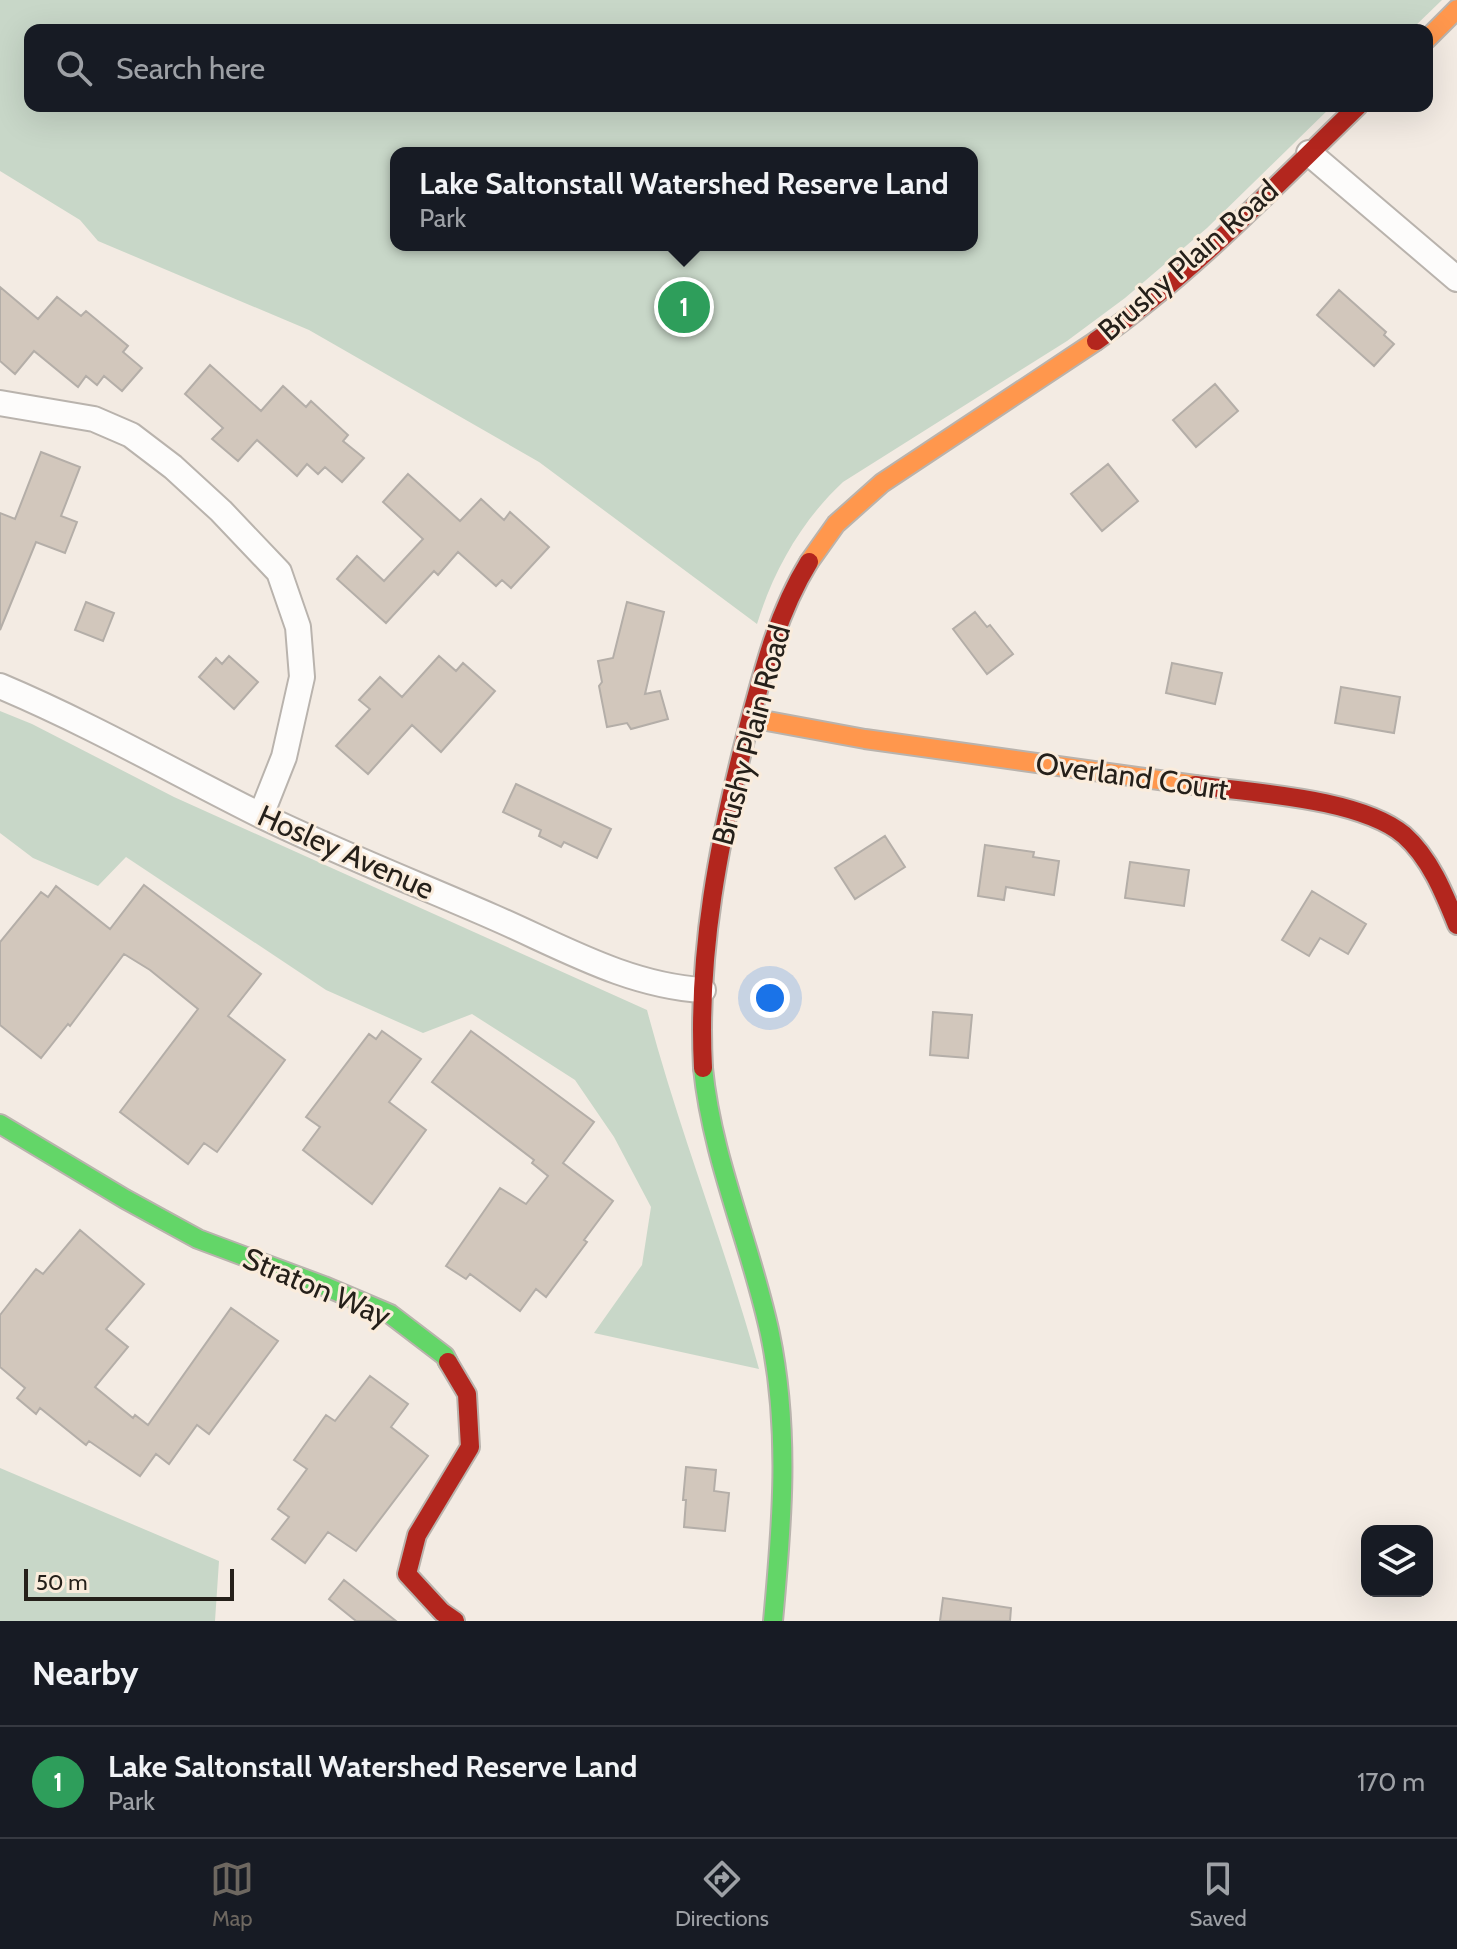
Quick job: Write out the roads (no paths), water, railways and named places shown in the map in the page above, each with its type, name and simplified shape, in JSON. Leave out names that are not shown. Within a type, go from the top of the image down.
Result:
[{"type":"main road","points":[[1433,33],[1457,9]]},
{"type":"main road","name":"Brushy Plain Road","points":[[773,1621],[785,1494],[782,1405],[764,1308],[711,1124],[703,1072],[703,990],[713,886],[751,718],[786,604],[823,539],[845,514],[876,487],[1122,323],[1210,248],[1352,112]]},
{"type":"main road","name":"Overland Court","points":[[751,718],[865,739],[1309,801],[1379,819],[1418,847],[1442,887],[1457,925]]},
{"type":"main road","name":"Straton Way","points":[[0,1124],[198,1239],[390,1314],[445,1356],[467,1394],[470,1447],[417,1535],[407,1574],[442,1612],[455,1621]]},
{"type":"street","points":[[1309,153],[1457,279]]},
{"type":"street","points":[[0,403],[94,419],[131,435],[173,467],[221,511],[279,572],[298,627],[302,677],[284,757],[261,815]]},
{"type":"street","name":"Hosley Avenue","points":[[0,686],[261,815],[632,977],[668,987],[703,990]]},
{"type":"place","name":"Lake Saltonstall Watershed Reserve Land","points":[[684,307]]}]
